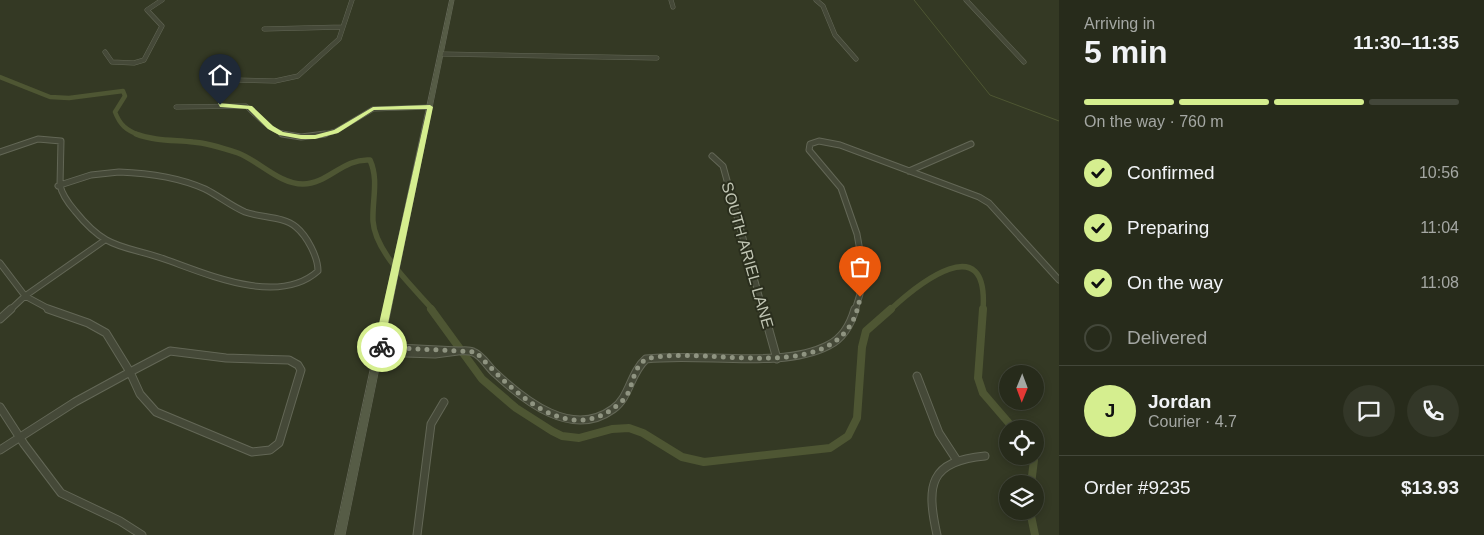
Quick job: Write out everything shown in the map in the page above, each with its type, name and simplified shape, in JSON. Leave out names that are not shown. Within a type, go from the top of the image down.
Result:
[{"type":"street","points":[[105,52],[112,62],[134,63],[144,60],[162,26],[147,10],[162,0]]},
{"type":"street","points":[[234,80],[275,81],[298,76],[335,44],[352,0]]},
{"type":"street","points":[[340,535],[452,0]]},
{"type":"street","points":[[671,0],[673,6]]},
{"type":"street","points":[[816,0],[823,6],[832,29],[856,59]]},
{"type":"street","points":[[966,0],[1024,62]]},
{"type":"street","points":[[264,28],[343,27]]},
{"type":"street","points":[[441,54],[656,58]]},
{"type":"street","points":[[176,106],[246,106],[281,134],[301,137],[315,137],[336,131],[373,108],[430,107]]},
{"type":"street","points":[[0,152],[31,141],[53,138],[61,141],[64,150],[58,186],[84,220],[105,240],[130,251],[166,259],[216,278],[245,284],[291,286],[310,280],[318,271],[318,261],[298,227],[293,223],[252,215],[195,186],[147,175],[116,174],[91,176],[58,186]]},
{"type":"street","points":[[378,349],[476,352],[523,398],[546,412],[574,421],[588,421],[613,410],[625,399],[634,371],[646,359],[680,355],[777,359],[800,355],[832,344],[850,328],[858,314],[863,258],[840,187],[809,150],[810,144],[819,141],[829,142],[966,190],[988,203],[1059,280]]},
{"type":"street","points":[[909,171],[971,144]]},
{"type":"street","name":"SOUTH ARIEL LANE","points":[[712,156],[723,166],[777,359]]},
{"type":"street","points":[[0,319],[25,296],[105,240]]},
{"type":"street","points":[[0,263],[25,296],[49,310],[88,323],[106,333],[125,361],[129,373],[140,394],[156,412],[252,452],[270,450],[279,443],[300,377],[298,365],[289,360],[226,358],[170,352],[129,373],[76,402],[0,450]]},
{"type":"street","points":[[917,376],[939,433],[956,459]]},
{"type":"street","points":[[417,535],[432,424],[434,417],[444,402]]},
{"type":"street","points":[[0,407],[19,438],[61,493],[71,500],[120,521],[142,535]]},
{"type":"street","points":[[937,535],[931,503],[937,476],[946,465],[956,459],[985,456]]},
{"type":"waterway","points":[[914,0],[990,95],[1059,121]]},
{"type":"waterway","points":[[0,77],[50,97],[69,98],[123,91],[125,96],[115,112],[124,126],[138,135]]},
{"type":"waterway","points":[[138,135],[157,139],[210,145],[238,153],[277,176],[294,183],[303,184],[320,180],[360,160],[370,160],[374,175],[373,221],[380,245],[396,268],[433,310]]},
{"type":"waterway","points":[[890,310],[917,287],[933,277],[949,269],[964,267],[975,271],[982,285],[983,309]]},
{"type":"waterway","points":[[431,309],[482,379],[516,408],[552,431],[562,436],[579,438],[612,429],[629,428],[643,433],[682,457],[704,462],[830,448],[848,436],[857,418],[862,347],[866,331],[891,309]]},
{"type":"waterway","points":[[983,309],[978,378],[983,393],[1006,420]]},
{"type":"waterway","points":[[1032,475],[1033,465]]},
{"type":"waterway","points":[[1032,520],[1035,535]]},
{"type":"way so far","points":[[382,347],[448,349],[476,352],[491,369],[523,398],[546,412],[562,418],[574,421],[588,421],[613,410],[625,399],[630,389],[634,371],[646,359],[680,355],[777,359],[826,348],[839,341],[850,328],[858,314],[860,297]]},
{"type":"route","points":[[220,105],[241,105],[249,108],[270,127],[281,134],[301,137],[315,137],[336,131],[373,108],[430,107],[378,346],[382,347]]}]
